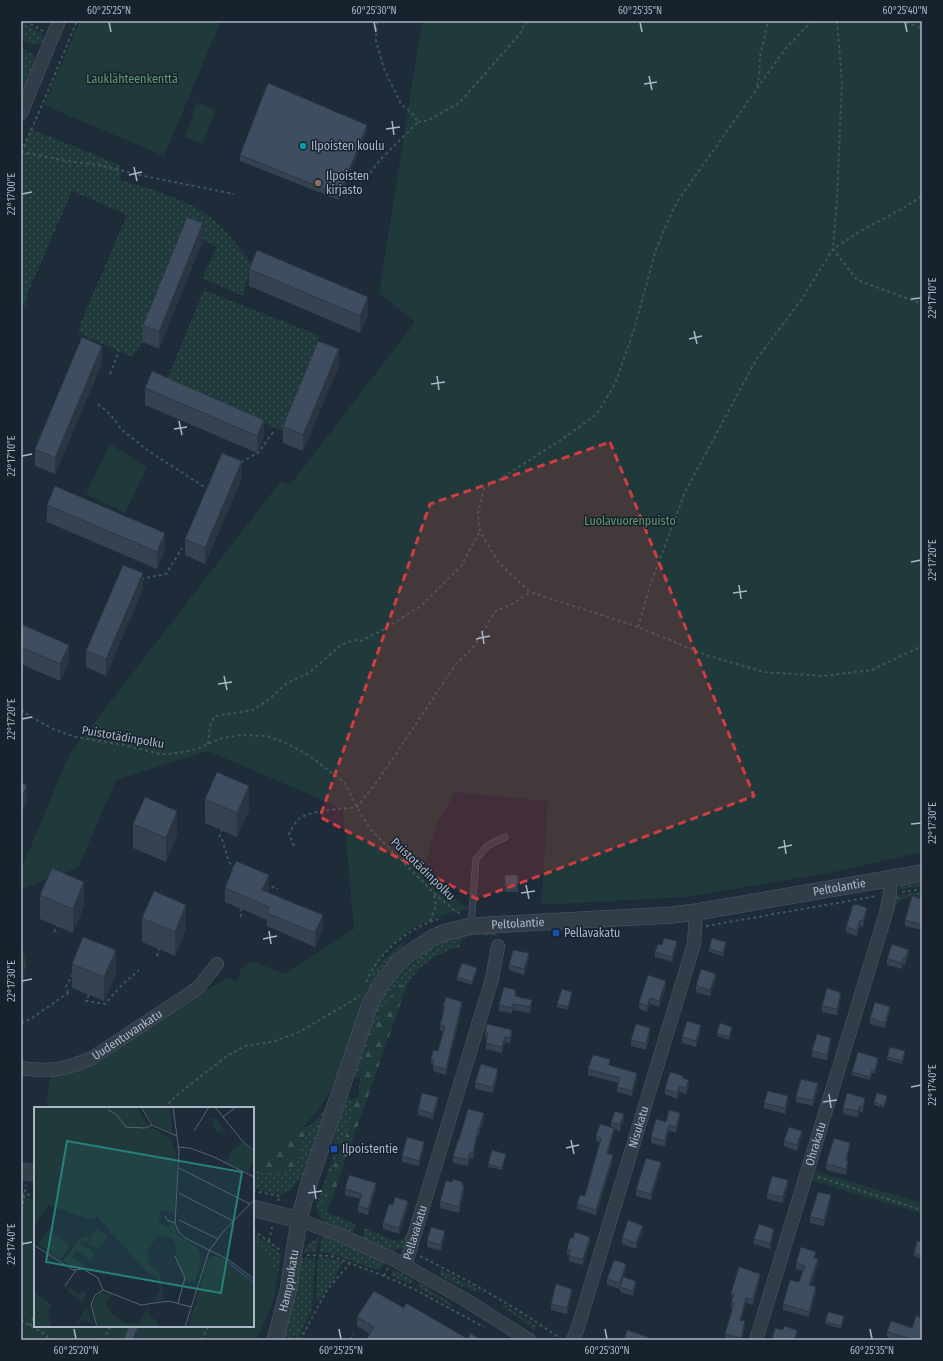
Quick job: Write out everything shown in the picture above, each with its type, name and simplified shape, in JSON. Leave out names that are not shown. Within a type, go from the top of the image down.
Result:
[{"type":"street","points":[[21,112],[59,21]]},
{"type":"street","name":"Peltolantie","points":[[299,1220],[364,1019],[381,984],[398,963],[408,954],[427,941],[468,918],[672,915],[922,873]]},
{"type":"street","name":"Ohrakatu","points":[[756,1340],[886,913],[890,894],[890,878]]},
{"type":"street","name":"Nisukatu","points":[[573,1340],[585,1305],[694,944],[696,912]]},
{"type":"street","name":"Pellavakatu","points":[[404,1266],[410,1251],[492,979],[498,946]]},
{"type":"street","name":"Uudentuvankatu","points":[[21,1068],[50,1071],[77,1065],[92,1058],[199,987],[217,964]]},
{"type":"street","points":[[254,1208],[299,1220],[340,1235],[404,1266],[464,1299],[529,1340]]},
{"type":"street","name":"Hamppukatu","points":[[275,1340],[288,1291],[299,1220]]},
{"type":"lane","points":[[468,918],[476,859],[487,846],[505,837]]},
{"type":"path","points":[[25,21],[47,34]]},
{"type":"path","points":[[77,21],[21,152],[67,161],[99,165],[139,175],[234,194]]},
{"type":"path","points":[[377,21],[376,41],[384,69],[401,104],[412,113],[418,122]]},
{"type":"path","points":[[370,173],[380,160],[418,122],[429,120],[460,102],[520,34],[525,24],[529,21]]},
{"type":"path","points":[[757,88],[760,77],[760,57],[768,21]]},
{"type":"path","points":[[812,21],[785,49],[679,199],[656,249],[634,330],[620,370],[614,384],[596,414],[561,440],[484,489],[478,512],[480,531],[499,563],[530,592],[638,628],[706,655],[764,672],[823,676],[872,670],[922,646]]},
{"type":"path","points":[[837,21],[842,81],[837,199],[833,249],[857,280],[922,304]]},
{"type":"path","points":[[900,21],[914,24],[922,29]]},
{"type":"path","points":[[638,628],[651,583],[685,492],[756,360],[801,300],[833,249],[859,232],[905,208],[922,196]]},
{"type":"path","points":[[110,374],[119,351]]},
{"type":"path","points":[[98,404],[111,415],[121,429],[142,446],[206,488]]},
{"type":"path","points":[[238,463],[244,462],[258,454],[274,431]]},
{"type":"path","points":[[208,744],[210,726],[215,716],[253,710],[268,700],[287,683],[309,673],[341,645],[354,640],[361,642],[382,631],[421,606],[461,566],[480,531]]},
{"type":"path","points":[[135,578],[142,579],[166,574],[182,548]]},
{"type":"path","points":[[294,846],[289,834],[295,823],[301,818],[325,811],[357,807],[379,779],[456,664],[472,649],[496,611],[512,604],[530,592]]},
{"type":"path","name":"Puistotädinpolku","points":[[21,710],[33,718],[64,733],[84,740],[124,745],[150,752],[168,754],[200,748],[224,738],[240,735],[267,736],[280,740],[308,755],[339,778],[348,788],[370,829],[434,892],[454,910],[468,918]]},
{"type":"path","points":[[219,837],[222,830]]},
{"type":"path","points":[[222,839],[229,862],[232,868],[236,871]]},
{"type":"path","points":[[264,883],[278,889]]},
{"type":"path","points":[[430,922],[436,906],[434,892]]},
{"type":"path","points":[[241,909],[241,917]]},
{"type":"path","points":[[455,916],[468,918]]},
{"type":"path","points":[[364,985],[374,966],[392,947],[418,928],[440,919]]},
{"type":"path","points":[[54,932],[57,926]]},
{"type":"path","points":[[156,956],[159,949]]},
{"type":"path","points":[[21,1023],[32,1018],[68,993],[66,986],[75,969]]},
{"type":"path","points":[[89,995],[86,1001],[105,1004],[121,986],[139,970]]},
{"type":"path","points":[[165,1107],[177,1095],[227,1056],[245,1046],[272,1042],[297,1033],[356,998],[360,993]]},
{"type":"path","points":[[21,1216],[28,1172]]},
{"type":"path","points":[[806,1174],[922,1210]]},
{"type":"path","points":[[254,1191],[280,1196]]},
{"type":"path","points":[[21,1194],[34,1195]]},
{"type":"path","points":[[254,1231],[284,1253]]},
{"type":"path","points":[[21,1242],[34,1244]]},
{"type":"path","points":[[410,1251],[493,1295],[562,1340]]},
{"type":"path","points":[[303,1255],[332,1256],[350,1263],[414,1289],[488,1329]]},
{"type":"path","points":[[300,1340],[327,1290],[350,1263]]},
{"type":"path","points":[[30,1326],[34,1315]]},
{"type":"path","points":[[21,1320],[46,1335],[49,1340]]},
{"type":"path","points":[[103,1340],[110,1327]]},
{"type":"path","points":[[201,1340],[208,1327]]},
{"type":"path","points":[[350,1340],[353,1334]]},
{"type":"highlighted area","points":[[610,442],[754,796],[477,899],[320,817],[430,504]]},
{"type":"green space","points":[[21,21],[39,32],[45,38],[43,42],[37,45],[21,39]]},
{"type":"green space","name":"Lauklähteenkenttä","points":[[80,21],[221,21],[164,156],[44,105]]},
{"type":"green space","name":"Luolavuorenpuisto","points":[[422,21],[922,21],[922,852],[834,872],[685,897],[541,905],[548,801],[455,792],[437,824],[424,869],[460,903],[469,909],[441,916],[415,927],[393,944],[384,954],[372,976],[340,1069],[325,1099],[306,1124],[282,1145],[254,1161],[254,1107],[46,1107],[50,1076],[94,1063],[226,978],[236,982],[242,967],[252,961],[284,974],[354,929],[343,809],[208,751],[116,780],[78,868],[21,889],[21,866],[23,865],[69,755],[281,481],[290,485],[415,322],[379,293]]},
{"type":"green space","points":[[22,48],[33,54],[35,61],[21,94]]},
{"type":"green space","points":[[197,102],[215,110],[203,144],[185,137]]},
{"type":"green space","points":[[31,129],[120,165],[121,180],[174,197],[211,218],[229,236],[251,263],[243,296],[202,278],[217,247],[203,240],[143,342],[132,357],[78,333],[82,319],[127,215],[72,191],[27,295],[26,306],[21,303],[21,155]]},
{"type":"green space","points":[[204,290],[320,336],[282,431],[167,379]]},
{"type":"green space","points":[[110,444],[147,467],[125,513],[86,494]]},
{"type":"green space","points":[[922,879],[922,886],[898,890],[901,885]]},
{"type":"green space","points":[[922,891],[922,897],[910,897],[899,902],[892,917],[890,914],[896,896]]},
{"type":"green space","points":[[497,930],[496,936],[474,935],[464,938],[459,947],[435,957],[416,973],[406,988],[403,985],[386,1004],[367,1048],[359,1077],[354,1078],[348,1094],[353,1105],[354,1113],[342,1146],[334,1143],[338,1118],[375,1010],[384,993],[398,975],[415,959],[430,948],[464,934]]},
{"type":"green space","points":[[404,941],[405,943],[385,965],[374,981],[361,1008],[357,1000],[376,968]]},
{"type":"green space","points":[[21,944],[26,959],[21,1010]]},
{"type":"green space","points":[[399,985],[403,985],[406,988],[327,1213],[322,1210],[327,1185],[354,1113],[351,1100],[358,1097],[360,1082],[359,1077],[379,1017],[385,1005]]},
{"type":"green space","points":[[334,1083],[301,1180],[298,1180],[289,1191],[284,1193],[278,1194],[254,1188],[254,1174],[256,1175],[299,1155],[302,1139],[324,1110]]},
{"type":"green space","points":[[313,1124],[302,1139],[299,1155],[293,1166],[281,1172],[254,1174],[254,1146],[287,1141],[303,1128]]},
{"type":"green space","points":[[334,1154],[338,1155],[327,1185],[322,1210],[355,1224],[352,1234],[326,1224],[326,1221],[320,1217],[316,1209]]},
{"type":"green space","points":[[815,1171],[922,1203],[922,1214],[812,1181]]},
{"type":"green space","points":[[21,1197],[34,1199],[34,1327],[254,1327],[254,1238],[263,1248],[271,1262],[276,1285],[275,1293],[272,1305],[257,1339],[21,1340]]},
{"type":"green space","points":[[415,1205],[420,1208],[406,1247],[389,1250],[363,1239],[364,1228],[395,1241],[400,1240],[410,1228]]},
{"type":"green space","points":[[254,1234],[281,1254],[276,1285],[268,1259],[254,1238]]},
{"type":"green space","points":[[322,1236],[330,1238],[382,1261],[384,1263],[383,1267],[376,1270],[330,1253],[319,1252]]},
{"type":"green space","points":[[319,1237],[316,1252],[304,1252],[309,1243]]},
{"type":"green space","points":[[318,1257],[343,1262],[339,1271],[318,1301],[316,1300]]},
{"type":"green space","points":[[302,1258],[315,1258],[312,1310],[297,1340],[283,1340]]},
{"type":"green space","points":[[393,1269],[414,1280],[412,1283],[408,1283],[392,1276],[391,1273]]},
{"type":"green space","points":[[440,1269],[483,1292],[484,1294],[458,1285],[441,1276]]},
{"type":"green space","points":[[419,1283],[452,1304],[451,1306],[420,1289],[418,1286]]},
{"type":"green space","points":[[504,1305],[537,1326],[534,1330],[503,1306]]},
{"type":"building","name":"Ilpoisten koulu","points":[[268,83],[367,125],[339,195],[240,155]]},
{"type":"building","points":[[187,217],[203,223],[159,332],[143,325]]},
{"type":"building","points":[[257,250],[368,297],[360,316],[249,269]]},
{"type":"building","points":[[82,337],[102,346],[55,458],[35,449]]},
{"type":"building","points":[[318,341],[339,349],[303,435],[283,426]]},
{"type":"building","points":[[152,371],[264,420],[257,436],[145,388]]},
{"type":"building","points":[[222,453],[242,461],[205,548],[185,539]]},
{"type":"building","points":[[55,486],[165,533],[157,552],[47,505]]},
{"type":"building","points":[[123,565],[143,573],[106,659],[86,651]]},
{"type":"building","points":[[21,624],[69,645],[60,664],[21,647]]},
{"type":"building","points":[[217,772],[249,786],[237,813],[205,799]]},
{"type":"building","points":[[21,783],[27,785],[21,799]]},
{"type":"building","points":[[145,797],[177,811],[166,838],[133,824]]},
{"type":"building","points":[[236,861],[269,875],[262,890],[323,915],[315,933],[267,913],[269,907],[225,888]]},
{"type":"building","points":[[52,868],[84,882],[73,909],[40,895]]},
{"type":"building","points":[[505,875],[518,875],[518,886],[505,886]]},
{"type":"building","points":[[154,891],[186,905],[175,932],[142,918]]},
{"type":"building","points":[[912,896],[922,899],[922,925],[905,920]]},
{"type":"building","points":[[856,904],[867,908],[863,921],[860,920],[857,930],[846,927],[853,905]]},
{"type":"building","points":[[83,937],[116,950],[104,977],[72,964]]},
{"type":"building","points":[[664,938],[677,941],[672,957],[655,952],[658,944],[662,945]]},
{"type":"building","points":[[712,938],[726,942],[723,953],[709,949]]},
{"type":"building","points":[[892,944],[909,950],[902,963],[887,959]]},
{"type":"building","points":[[513,950],[529,953],[524,969],[509,965]]},
{"type":"building","points":[[462,963],[477,968],[472,982],[457,977]]},
{"type":"building","points":[[701,969],[716,974],[710,990],[696,986]]},
{"type":"building","points":[[648,975],[666,981],[659,1001],[650,998],[647,1006],[639,1003]]},
{"type":"building","points":[[504,987],[516,990],[515,996],[532,1000],[530,1007],[513,1004],[512,1008],[499,1005]]},
{"type":"building","points":[[827,988],[841,993],[837,1009],[822,1006]]},
{"type":"building","points":[[562,989],[572,992],[568,1007],[557,1004]]},
{"type":"building","points":[[446,997],[462,1002],[446,1069],[433,1066],[434,1060],[431,1059],[433,1050],[438,1051],[445,1026],[440,1025]]},
{"type":"building","points":[[875,1002],[890,1007],[885,1023],[870,1018]]},
{"type":"building","points":[[687,1021],[701,1025],[696,1041],[682,1037]]},
{"type":"building","points":[[720,1023],[732,1027],[729,1037],[717,1033]]},
{"type":"building","points":[[487,1024],[512,1030],[510,1038],[505,1037],[502,1047],[486,1043],[488,1032],[485,1032]]},
{"type":"building","points":[[636,1024],[650,1028],[646,1044],[631,1040]]},
{"type":"building","points":[[817,1034],[831,1038],[827,1055],[812,1051]]},
{"type":"building","points":[[890,1047],[905,1051],[902,1061],[887,1057]]},
{"type":"building","points":[[858,1052],[878,1058],[875,1071],[872,1070],[870,1077],[852,1072]]},
{"type":"building","points":[[593,1055],[610,1059],[609,1065],[637,1073],[632,1091],[617,1087],[620,1078],[588,1069]]},
{"type":"building","points":[[481,1064],[498,1069],[493,1087],[475,1083]]},
{"type":"building","points":[[670,1072],[683,1076],[683,1078],[689,1080],[686,1088],[680,1086],[677,1093],[665,1089]]},
{"type":"building","points":[[801,1079],[818,1083],[813,1100],[796,1097]]},
{"type":"building","points":[[768,1091],[788,1096],[785,1108],[764,1103]]},
{"type":"building","points":[[422,1093],[438,1097],[433,1114],[418,1109]]},
{"type":"building","points":[[847,1093],[865,1098],[863,1107],[860,1106],[858,1111],[843,1108]]},
{"type":"building","points":[[877,1093],[887,1096],[884,1106],[874,1102]]},
{"type":"building","points":[[468,1109],[484,1113],[478,1129],[473,1153],[470,1153],[468,1160],[453,1157]]},
{"type":"building","points":[[669,1110],[680,1113],[676,1127],[669,1125],[665,1141],[651,1137],[656,1119],[666,1122]]},
{"type":"building","points":[[615,1111],[624,1114],[620,1125],[611,1122]]},
{"type":"building","points":[[600,1124],[614,1128],[607,1153],[613,1155],[596,1210],[577,1204],[580,1195],[585,1196],[601,1138],[596,1136]]},
{"type":"building","points":[[789,1127],[802,1131],[797,1145],[784,1141]]},
{"type":"building","points":[[407,1137],[424,1142],[419,1161],[402,1156]]},
{"type":"building","points":[[834,1138],[850,1143],[846,1160],[848,1160],[846,1169],[826,1164]]},
{"type":"building","points":[[492,1150],[506,1154],[502,1168],[488,1164]]},
{"type":"building","points":[[646,1158],[661,1162],[651,1194],[636,1190]]},
{"type":"building","points":[[349,1175],[376,1183],[368,1209],[358,1206],[362,1194],[345,1189]]},
{"type":"building","points":[[772,1176],[788,1180],[783,1197],[767,1194]]},
{"type":"building","points":[[453,1179],[462,1182],[462,1185],[464,1186],[459,1207],[440,1202],[446,1180],[452,1182]]},
{"type":"building","points":[[818,1192],[831,1195],[824,1220],[810,1217]]},
{"type":"building","points":[[395,1197],[408,1201],[399,1228],[383,1223],[389,1204],[393,1205]]},
{"type":"building","points":[[628,1220],[643,1226],[636,1243],[622,1238]]},
{"type":"building","points":[[759,1224],[774,1229],[770,1243],[754,1239]]},
{"type":"building","points":[[431,1227],[445,1231],[441,1245],[427,1241]]},
{"type":"building","points":[[575,1232],[590,1237],[583,1259],[569,1256],[571,1250],[567,1249],[570,1238],[573,1238]]},
{"type":"building","points":[[917,1241],[922,1242],[922,1256],[914,1253]]},
{"type":"building","points":[[801,1247],[816,1252],[814,1258],[818,1259],[809,1285],[816,1287],[809,1312],[783,1304],[790,1280],[799,1282],[805,1266],[796,1263]]},
{"type":"building","points":[[614,1260],[626,1264],[620,1283],[607,1279]]},
{"type":"building","points":[[739,1267],[760,1274],[753,1299],[746,1298],[740,1320],[745,1321],[741,1338],[725,1334],[734,1303],[731,1302],[734,1294],[731,1293]]},
{"type":"building","points":[[623,1277],[636,1281],[633,1291],[620,1287]]},
{"type":"building","points":[[556,1284],[572,1289],[567,1308],[551,1304]]},
{"type":"building","points":[[374,1291],[404,1308],[406,1303],[468,1339],[470,1333],[481,1340],[366,1340],[374,1327],[357,1317]]},
{"type":"building","points":[[828,1312],[844,1316],[841,1326],[825,1322]]},
{"type":"building","points":[[916,1316],[922,1318],[922,1340],[915,1340],[887,1332],[891,1321],[912,1328]]},
{"type":"building","points":[[784,1326],[797,1330],[794,1340],[772,1340],[775,1328],[783,1330]]},
{"type":"building","points":[[129,1327],[138,1327],[132,1340],[123,1340]]},
{"type":"building","points":[[627,1330],[650,1338],[649,1340],[624,1340]]},
{"type":"place","name":"Ilpoisten koulu","points":[[303,146]]},
{"type":"place","name":"Ilpoisten kirjasto","points":[[318,183]]},
{"type":"place","name":"Pellavakatu","points":[[556,933]]},
{"type":"place","name":"Ilpoistentie","points":[[334,1149]]}]
